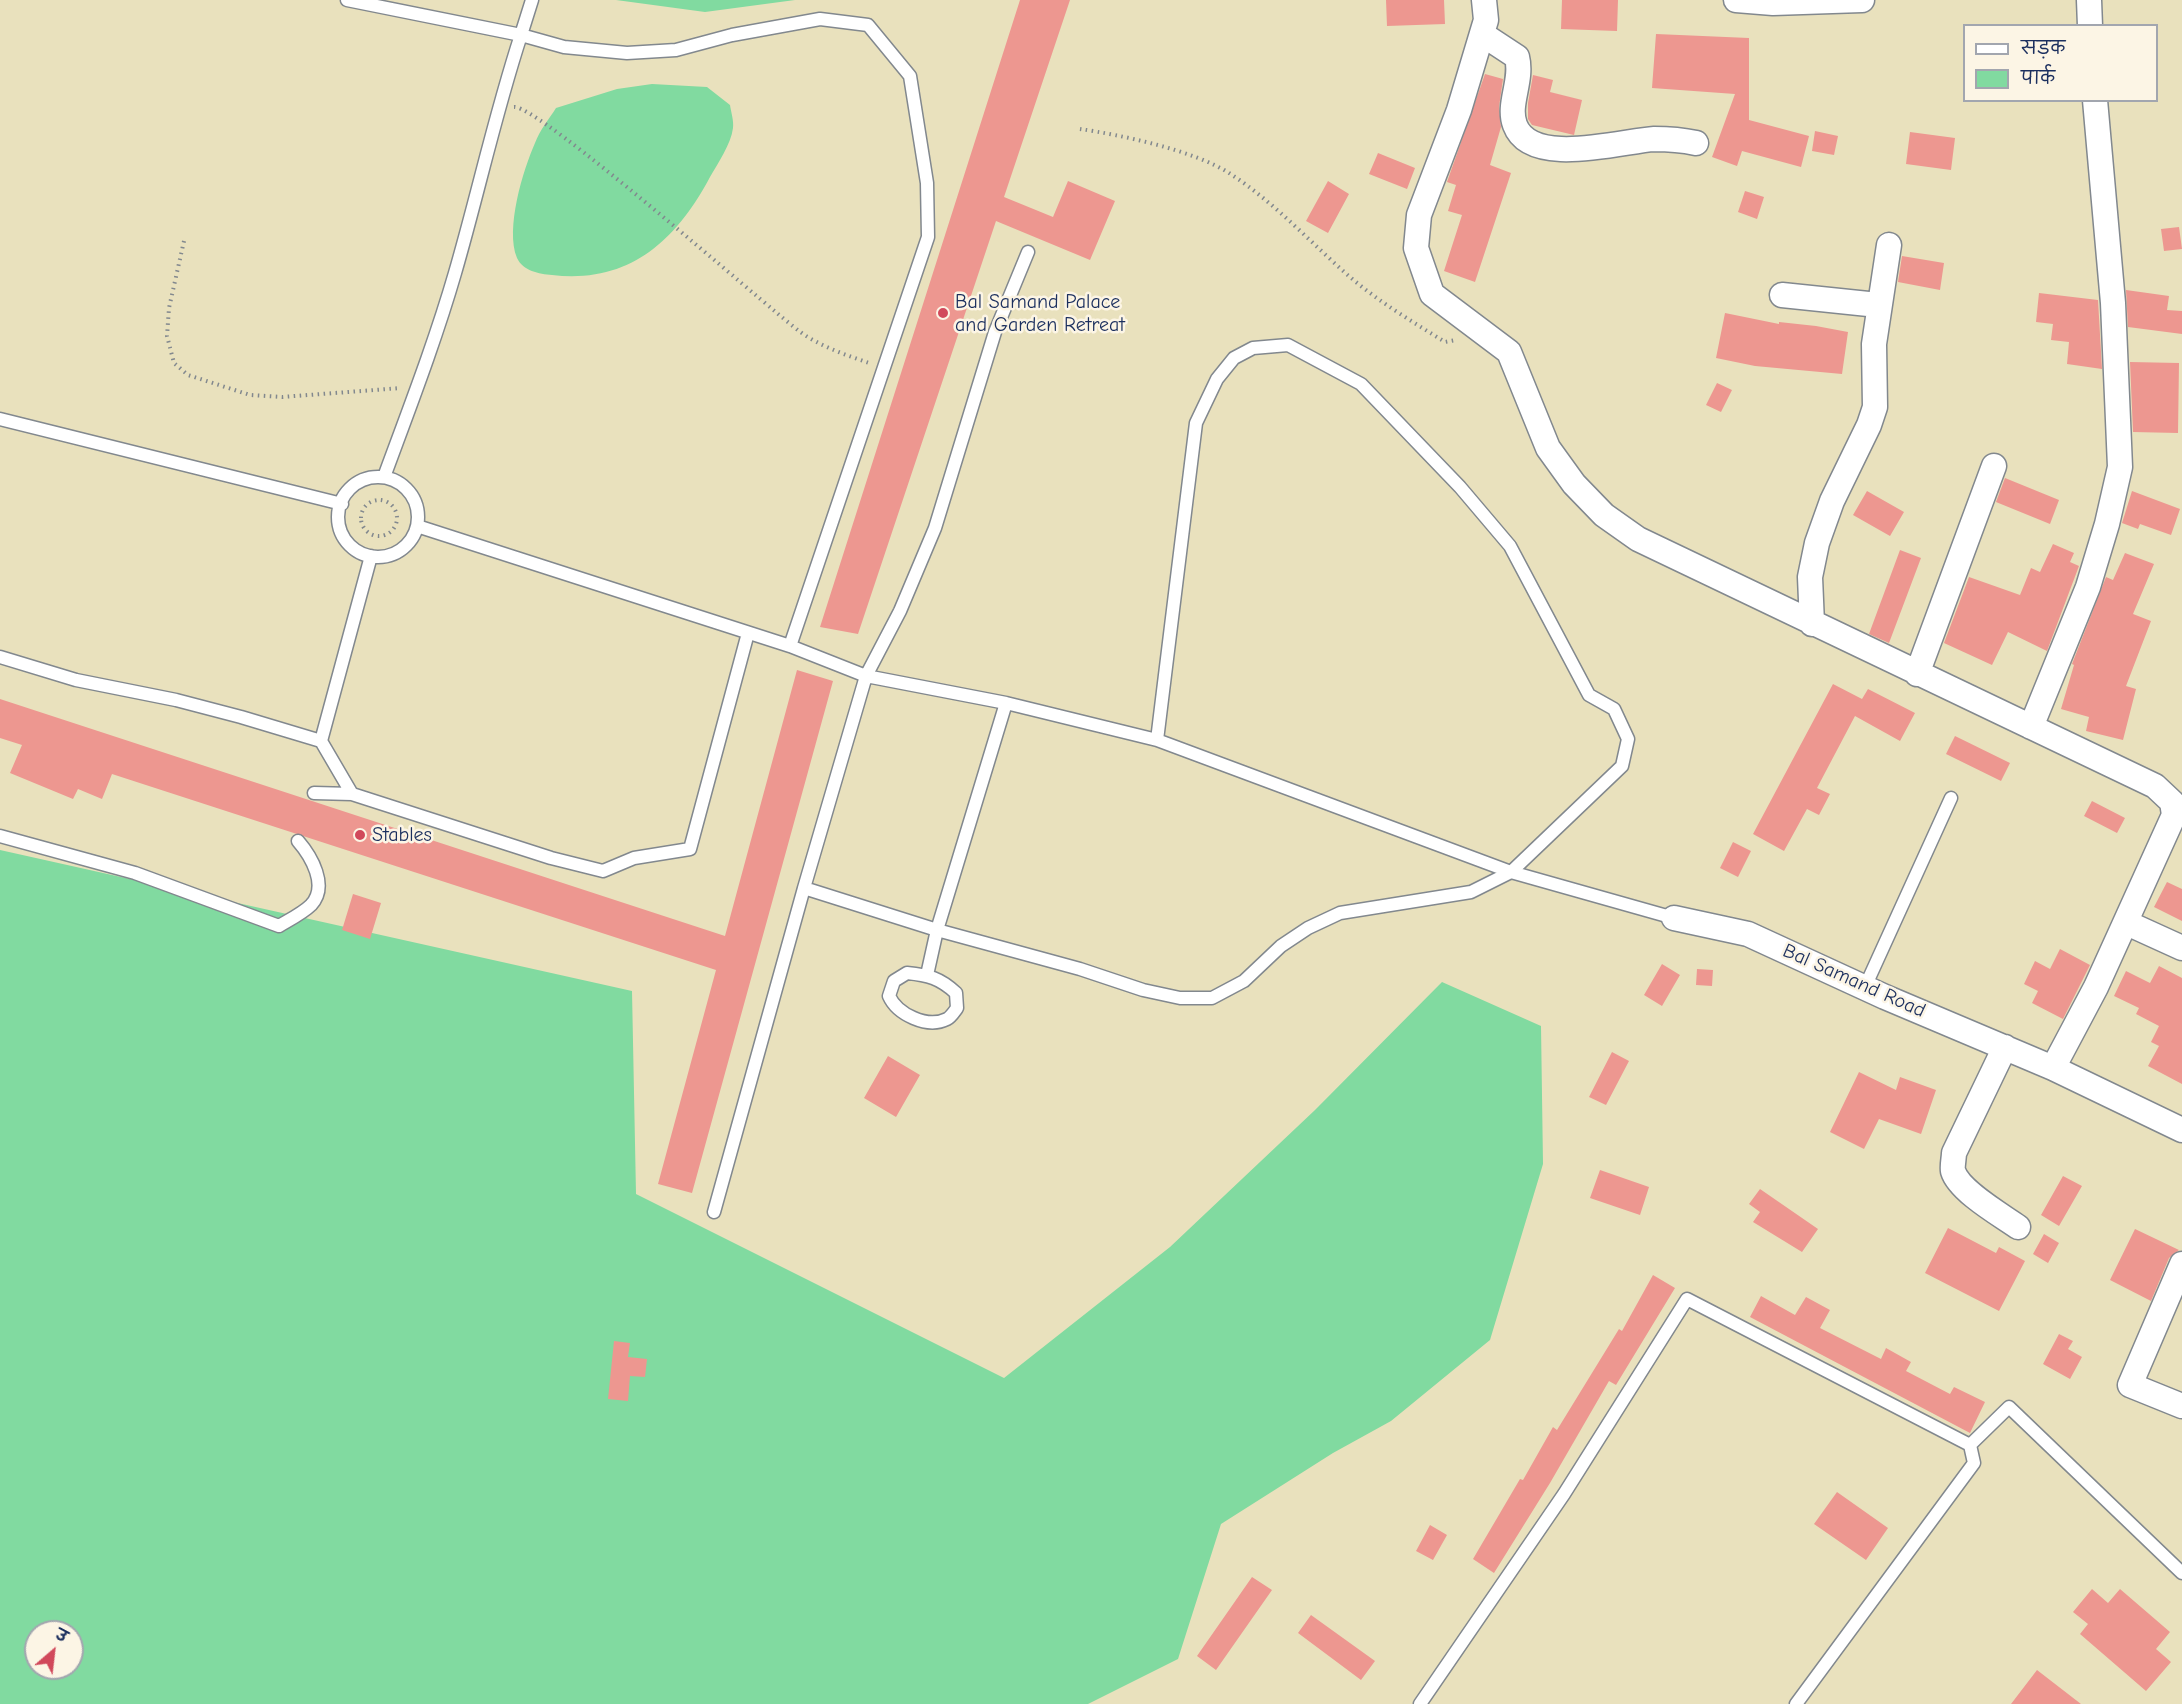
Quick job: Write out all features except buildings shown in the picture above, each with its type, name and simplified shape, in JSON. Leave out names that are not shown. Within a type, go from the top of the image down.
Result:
[{"type":"street","points":[[1485,0],[1486,20],[1455,120],[1419,215],[1416,248],[1432,294],[1509,352],[1548,448],[1567,475],[1604,515],[1638,539],[2155,786],[2179,791],[2174,815],[2127,923],[2053,1068]]},
{"type":"street","points":[[1736,0],[1773,3],[1862,0]]},
{"type":"street","points":[[2089,0],[2090,24]]},
{"type":"street","points":[[1482,34],[1517,57],[1520,72],[1512,113],[1516,128],[1526,138],[1546,148],[1584,150],[1652,140],[1671,139],[1696,143]]},
{"type":"street","points":[[2031,727],[2088,587],[2108,524],[2120,467],[2113,303],[2095,102]]},
{"type":"street","points":[[1812,624],[1810,577],[1817,543],[1832,501],[1869,425],[1875,407],[1878,304],[1889,245]]},
{"type":"street","points":[[1782,295],[1878,304]]},
{"type":"street","points":[[1917,674],[1994,466]]},
{"type":"street","name":"Bal Samand Road","points":[[1674,918],[1748,934],[2053,1068],[2182,1130]]},
{"type":"street","points":[[2127,923],[2182,948]]},
{"type":"street","points":[[2005,1047],[1954,1152],[1953,1170],[1958,1181],[1971,1193],[2018,1227]]},
{"type":"street","points":[[2182,1264],[2130,1385],[2182,1406]]},
{"type":"lane","points":[[347,0],[394,5],[564,47],[627,53],[676,50],[732,35],[820,20],[840,21],[868,25],[910,76],[923,151],[928,237],[790,646]]},
{"type":"lane","points":[[384,477],[428,357],[455,273],[497,107],[532,0]]},
{"type":"lane","points":[[714,1212],[804,888],[866,676],[900,611],[935,528],[994,332],[1028,252]]},
{"type":"lane","points":[[804,888],[937,930],[1080,969],[1143,990],[1180,998],[1212,998],[1244,981],[1281,946],[1308,928],[1340,913],[1471,892],[1511,872],[1622,766],[1628,739],[1614,709],[1589,695],[1510,546],[1460,487],[1360,384],[1288,345],[1253,348],[1234,358],[1217,379],[1196,423],[1157,740]]},
{"type":"lane","points":[[0,419],[342,504]]},
{"type":"lane","points":[[384,477],[403,485],[412,496],[417,507],[417,526],[411,539],[399,551],[386,556],[371,556],[351,546],[341,533],[338,517],[342,504],[345,493],[360,480],[384,477]]},
{"type":"lane","name":"Bal Samand Road","points":[[417,526],[790,646],[866,676],[1006,703],[1157,740],[1511,872],[1674,918]]},
{"type":"lane","points":[[321,741],[371,556]]},
{"type":"lane","points":[[314,793],[352,794],[551,858],[603,871],[634,858],[690,849],[748,633]]},
{"type":"lane","points":[[0,657],[76,680],[176,700],[321,741],[352,794]]},
{"type":"lane","points":[[927,975],[937,930],[1006,703]]},
{"type":"lane","points":[[1865,987],[1951,798]]},
{"type":"lane","points":[[0,836],[135,873],[279,926],[311,905],[319,891],[312,858],[297,841]]},
{"type":"lane","points":[[907,973],[927,975],[942,980],[956,993],[957,1008],[948,1019],[932,1022],[911,1017],[894,1008],[889,996],[894,981],[907,973]]},
{"type":"lane","points":[[1420,1704],[1564,1494],[1687,1299],[1970,1445]]},
{"type":"lane","points":[[1970,1445],[2009,1407],[2182,1573]]},
{"type":"lane","points":[[1796,1704],[1974,1463],[1970,1445]]},
{"type":"path","points":[[497,107],[521,106],[550,125],[686,239],[740,279],[800,332],[840,353],[884,368]]},
{"type":"path","points":[[1080,129],[1114,134],[1179,152],[1228,172],[1307,237],[1352,279],[1445,342],[1489,335]]},
{"type":"path","points":[[184,242],[169,308],[167,336],[174,363],[188,375],[250,394],[282,397],[417,387]]},
{"type":"path","points":[[376,500],[389,502],[396,513],[396,523],[393,529],[383,535],[370,534],[361,518],[365,506],[376,500]]},
{"type":"green space","points":[[616,0],[795,0],[705,12]]},
{"type":"green space","points":[[652,84],[707,87],[730,105],[733,125],[730,140],[697,200],[665,239],[627,265],[580,276],[542,274],[523,266],[517,258],[514,246],[514,216],[517,200],[525,168],[535,143],[556,108],[617,89]]},
{"type":"green space","points":[[0,850],[632,991],[636,1194],[1004,1378],[1170,1247],[1315,1110],[1442,982],[1541,1026],[1543,1164],[1490,1340],[1391,1421],[1333,1453],[1221,1524],[1178,1659],[1088,1704],[0,1704]]},
{"type":"place","name":"Bal Samand Palace and Garden Retreat","points":[[943,313]]},
{"type":"place","name":"Stables","points":[[360,835]]}]
